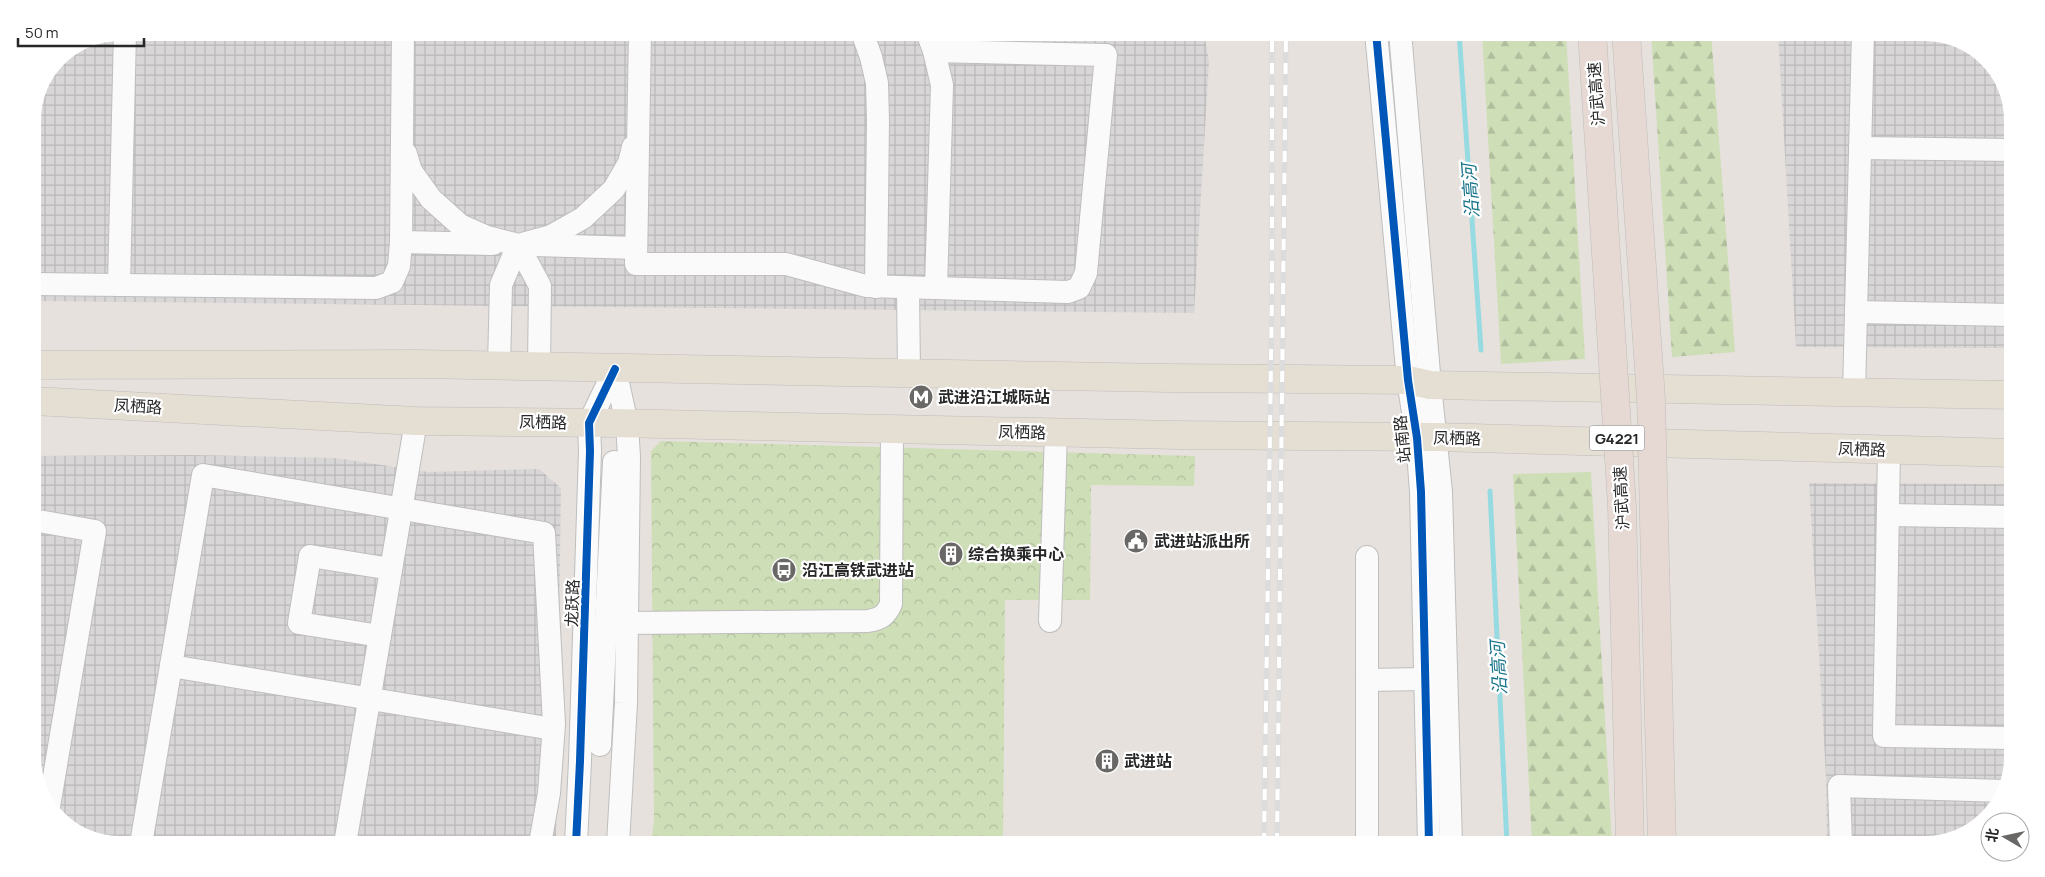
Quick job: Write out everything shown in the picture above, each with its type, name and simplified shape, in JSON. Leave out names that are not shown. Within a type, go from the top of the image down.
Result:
[{"type":"highway","name":"沪武高速","points":[[1593,41],[1622,506],[1630,836]]},
{"type":"highway","name":"沪武高速","points":[[1627,41],[1651,399],[1662,836]]},
{"type":"main road","points":[[41,364],[418,364],[2004,395]]},
{"type":"main road","name":"凤栖路","points":[[41,401],[416,421],[1426,437],[2004,452]]},
{"type":"street","points":[[119,285],[125,41]]},
{"type":"street","points":[[41,284],[376,288],[392,282],[399,266],[401,242],[403,41]]},
{"type":"street","points":[[640,41],[636,264],[786,264],[866,286],[908,288],[1068,292],[1079,288],[1086,273],[1106,55],[931,42],[942,85],[936,288]]},
{"type":"street","points":[[865,41],[877,83],[876,287]]},
{"type":"street","name":"站南路","points":[[1377,41],[1426,437],[1441,492],[1451,836]]},
{"type":"street","name":"站南路","points":[[1400,41],[1419,383]]},
{"type":"street","points":[[1854,393],[1863,41]]},
{"type":"street","points":[[402,138],[411,172],[431,200],[460,225],[487,237],[518,245],[551,236],[583,218],[614,189],[629,162],[638,127]]},
{"type":"street","points":[[1860,148],[2004,150]]},
{"type":"street","points":[[401,242],[636,248]]},
{"type":"street","points":[[499,366],[501,285],[518,245]]},
{"type":"street","points":[[518,245],[540,286],[539,367]]},
{"type":"street","points":[[908,288],[909,374]]},
{"type":"street","points":[[1856,312],[2004,315]]},
{"type":"street","name":"龙跃路","points":[[576,836],[590,451],[610,423],[615,369]]},
{"type":"street","name":"龙跃路","points":[[615,369],[610,423],[629,458],[626,703],[618,836]]},
{"type":"street","points":[[346,836],[416,421]]},
{"type":"street","points":[[600,745],[610,423]]},
{"type":"street","points":[[626,623],[878,620],[886,614],[891,604],[892,429]]},
{"type":"street","points":[[1050,621],[1056,432]]},
{"type":"street","name":"站南路","points":[[1426,437],[1421,492],[1429,836]]},
{"type":"street","points":[[1889,450],[1884,736],[2004,738]]},
{"type":"street","points":[[142,836],[203,475],[544,533],[553,729],[549,793],[541,836]]},
{"type":"street","points":[[1888,515],[2004,517]]},
{"type":"street","points":[[41,521],[95,530],[52,795]]},
{"type":"street","points":[[380,636],[299,623],[310,556],[391,570]]},
{"type":"street","points":[[1367,557],[1367,836]]},
{"type":"street","points":[[171,666],[553,729]]},
{"type":"street","points":[[1367,680],[1425,680]]},
{"type":"street","points":[[1841,836],[1839,786],[1996,791]]},
{"type":"shaded area","points":[[121,41],[1205,41],[1209,61],[1194,313],[41,301],[41,116],[49,86],[68,61],[95,45]]},
{"type":"shaded area","points":[[1778,41],[1924,41],[1955,47],[1973,58],[1984,68],[2000,95],[2004,116],[2004,348],[1796,347]]},
{"type":"shaded area","points":[[191,455],[336,458],[428,472],[539,469],[561,488],[556,836],[121,836],[90,830],[72,819],[58,805],[49,791],[45,782],[41,761],[41,456]]},
{"type":"shaded area","points":[[1809,483],[2004,484],[2004,756],[1998,787],[1987,805],[1977,816],[1950,832],[1924,836],[1827,836],[1826,776]]},
{"type":"green space","points":[[1482,41],[1566,41],[1585,359],[1501,364]]},
{"type":"green space","points":[[1652,41],[1712,41],[1735,352],[1672,357]]},
{"type":"green space","points":[[661,441],[1195,456],[1194,486],[1091,485],[1090,600],[1005,600],[1003,836],[652,836],[654,821],[651,451]]},
{"type":"green space","points":[[1591,472],[1612,836],[1532,836],[1513,474]]},
{"type":"waterway","name":"沿高河","points":[[1460,41],[1481,350]]},
{"type":"waterway","name":"沿高河","points":[[1490,491],[1507,836]]},
{"type":"railway","points":[[1264,836],[1272,291],[1272,41]]},
{"type":"railway","points":[[1277,836],[1286,41]]},
{"type":"cycle path","points":[[1377,41],[1408,380],[1417,438],[1421,492],[1429,836]]},
{"type":"cycle path","points":[[576,836],[590,451],[589,423],[615,369]]},
{"type":"place","name":"武进沿江城际站","points":[[921,397]]},
{"type":"place","name":"武进站派出所","points":[[1136,541]]},
{"type":"place","name":"综合换乘中心","points":[[951,554]]},
{"type":"place","name":"沿江高铁武进站","points":[[784,570]]},
{"type":"place","name":"武进站","points":[[1107,761]]}]
